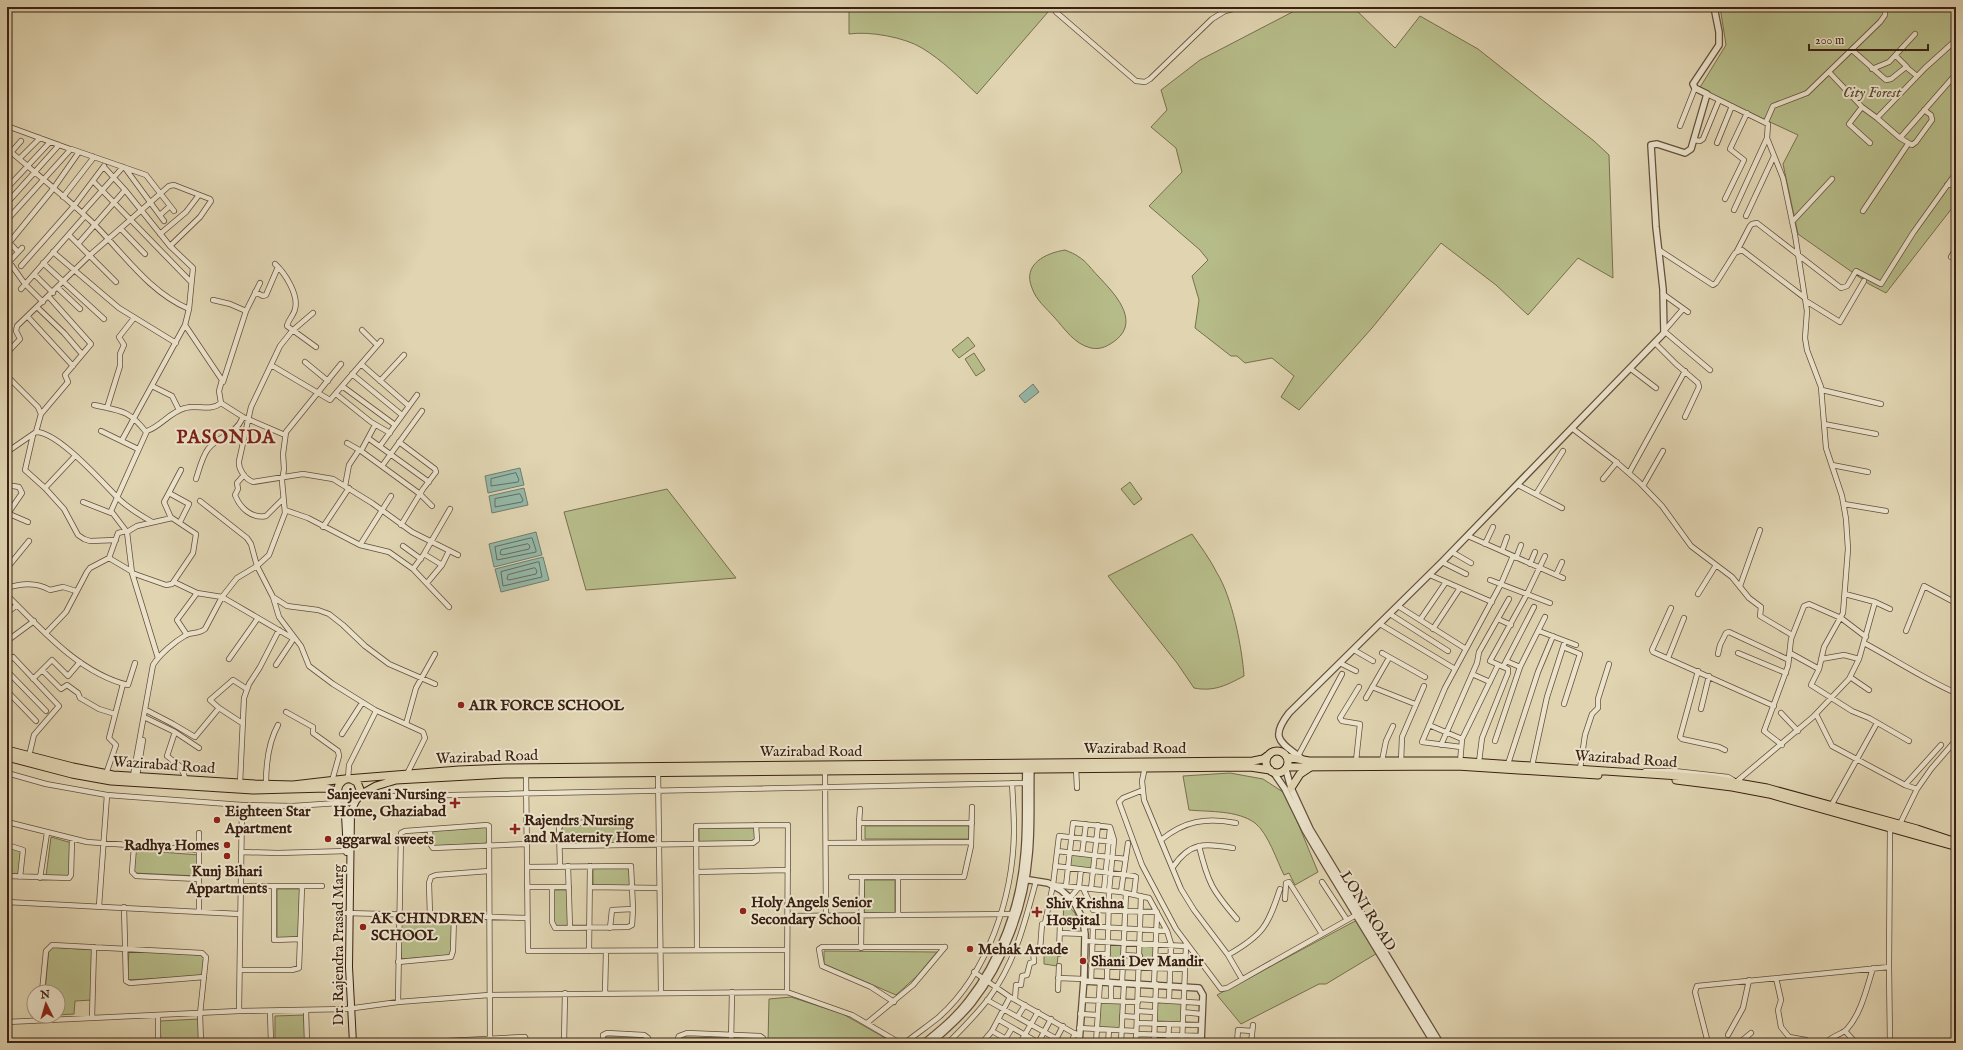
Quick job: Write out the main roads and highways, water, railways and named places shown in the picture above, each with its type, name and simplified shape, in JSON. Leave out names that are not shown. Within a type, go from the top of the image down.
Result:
[{"type":"main road","name":"Wazirabad Road","points":[[7,750],[110,781],[266,784],[293,784],[407,774],[507,768],[825,771],[1253,761],[1263,759],[1270,754]]},
{"type":"main road","points":[[1281,752],[1287,757],[1286,768],[1281,773],[1272,772],[1266,762],[1270,754],[1281,752]]},
{"type":"main road","name":"Wazirabad Road","points":[[7,757],[68,769],[253,790],[326,788],[334,791],[341,799]]},
{"type":"main road","name":"Wazirabad Road","points":[[1287,757],[1382,761],[1401,764]]},
{"type":"main road","name":"Wazirabad Road","points":[[1460,764],[1479,762],[1632,774],[1680,776],[1736,785],[1890,824]]},
{"type":"main road","name":"Wazirabad Road","points":[[1286,768],[1312,766],[1460,764],[1767,788],[1890,824],[1956,846]]},
{"type":"main road","name":"Wazirabad Road","points":[[359,797],[376,786],[396,780],[658,769],[1028,766],[1076,768],[1250,767],[1272,772]]},
{"type":"main road","points":[[1290,790],[1300,774],[1312,766]]},
{"type":"main road","points":[[348,779],[359,785],[359,797],[350,802],[341,799],[338,786],[348,779]]},
{"type":"main road","name":"Dr. Rajendra Prasad Marg","points":[[348,914],[352,811],[359,797]]},
{"type":"main road","name":"Dr. Rajendra Prasad Marg","points":[[341,799],[346,815],[349,1043]]},
{"type":"main road","name":"Wazirabad Road","points":[[1899,827],[1956,842]]},
{"type":"main road","name":"Dr. Rajendra Prasad Marg","points":[[348,1009],[352,1043]]},
{"type":"water","points":[[1033,384],[1039,392],[1025,403],[1019,396]]},
{"type":"water","points":[[520,468],[524,485],[488,493],[485,476]]},
{"type":"water","points":[[524,488],[528,505],[492,513],[489,496]]},
{"type":"water","points":[[536,532],[542,555],[494,567],[489,544]]},
{"type":"water","points":[[543,557],[549,580],[501,592],[495,569]]},
{"type":"place","name":"AIR FORCE SCHOOL","points":[[461,705]]},
{"type":"place","name":"Sanjeevani Nursing Home, Ghaziabad","points":[[455,803]]},
{"type":"place","name":"Eighteen Star Apartment","points":[[217,820]]},
{"type":"place","name":"Rajendrs Nursing and Maternity Home","points":[[515,829]]},
{"type":"place","name":"aggarwal sweets","points":[[328,839]]},
{"type":"place","name":"Radhya Homes","points":[[227,845]]},
{"type":"place","name":"Kunj Bihari Appartments","points":[[227,856]]},
{"type":"place","name":"Holy Angels Senior Secondary School","points":[[743,911]]},
{"type":"place","name":"Shiv Krishna Hospital","points":[[1037,912]]},
{"type":"place","name":"AK CHINDREN SCHOOL","points":[[363,927]]},
{"type":"place","name":"Mehak Arcade","points":[[970,949]]},
{"type":"place","name":"Shani Dev Mandir","points":[[1083,961]]},
{"type":"district","name":"PASONDA","points":[[226,438]]},
{"type":"park label","name":"City Forest","points":[[1872,92]]}]
